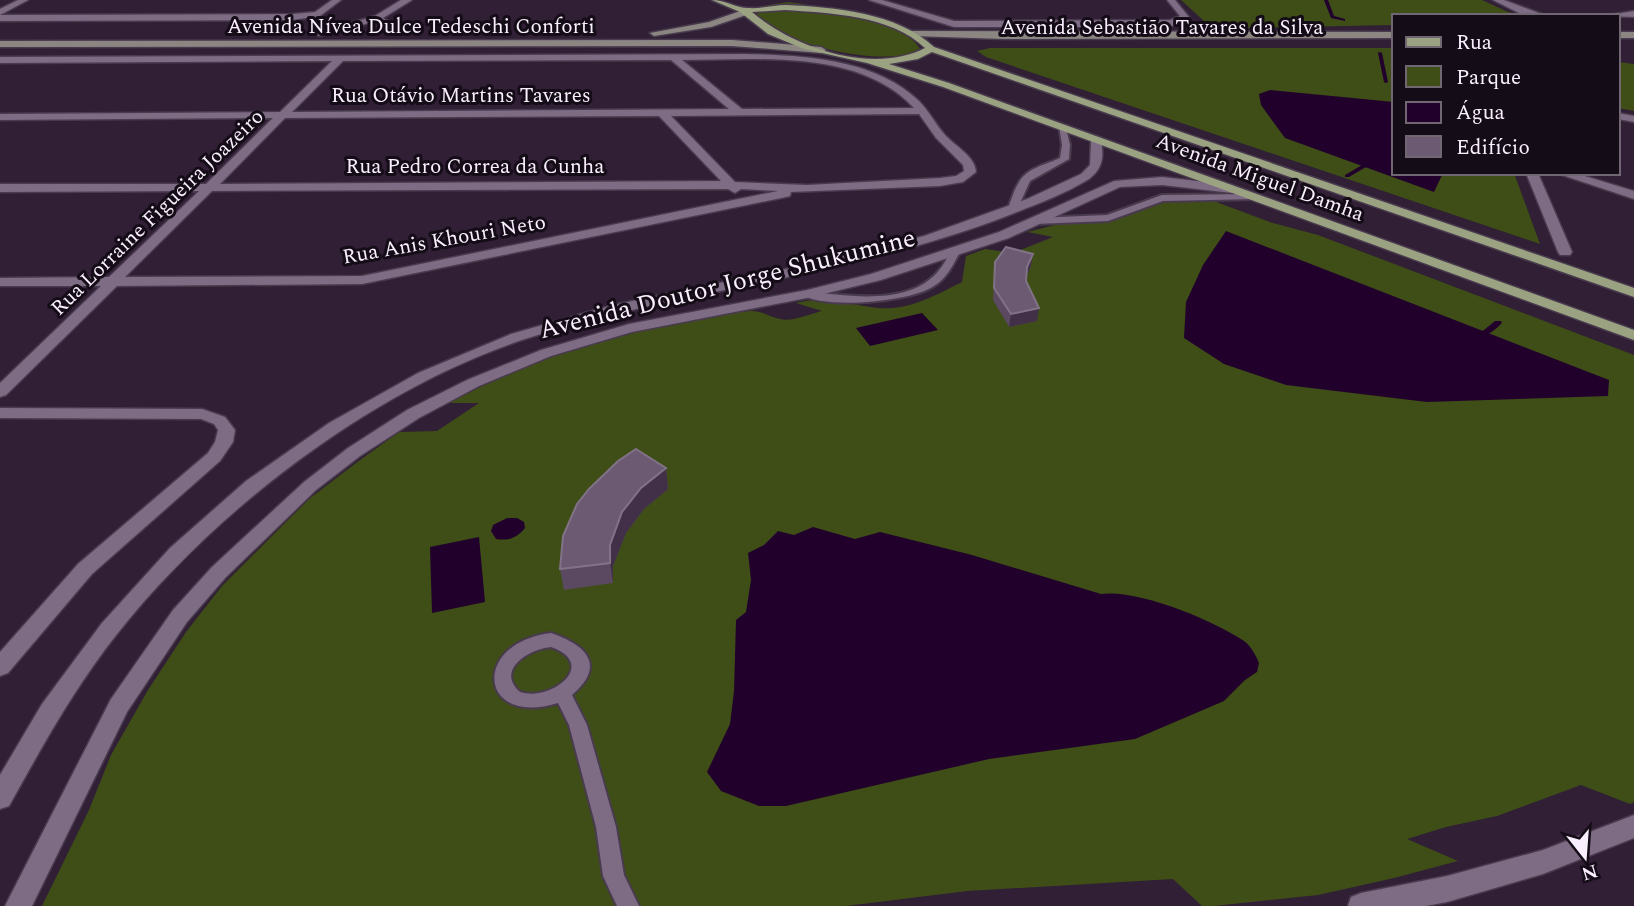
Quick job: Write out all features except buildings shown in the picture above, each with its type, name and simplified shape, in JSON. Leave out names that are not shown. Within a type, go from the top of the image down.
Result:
[{"type":"main road","name":"Avenida Miguel Damha","points":[[746,12],[756,5],[788,0],[849,10],[912,33],[930,48],[1634,293]]},
{"type":"main road","points":[[720,1],[746,12],[772,32],[821,50],[870,61],[902,61],[923,55],[930,48]]},
{"type":"main road","points":[[720,1],[728,12],[728,18]]},
{"type":"main road","name":"Avenida Nívea Dulce Tedeschi Conforti","points":[[626,32],[674,31],[746,12]]},
{"type":"main road","name":"Avenida Nívea Dulce Tedeschi Conforti","points":[[0,34],[369,32]]},
{"type":"main road","name":"Avenida Nívea Dulce Tedeschi Conforti","points":[[381,32],[420,32]]},
{"type":"main road","name":"Avenida Sebastião Tavares da Silva","points":[[912,33],[1005,36],[1392,35]]},
{"type":"main road","name":"Avenida Nívea Dulce Tedeschi Conforti","points":[[0,44],[732,43],[821,50]]},
{"type":"main road","name":"Avenida Sebastião Tavares da Silva","points":[[930,48],[1392,44]]},
{"type":"main road","name":"Avenida Miguel Damha","points":[[870,61],[1048,122],[1634,335]]},
{"type":"main road","points":[[1048,122],[1058,108],[1092,106]]},
{"type":"street","points":[[0,12],[24,0]]},
{"type":"street","points":[[0,18],[305,16],[326,10],[337,0]]},
{"type":"street","points":[[319,33],[378,18],[393,6],[408,0]]},
{"type":"street","points":[[873,0],[941,21],[1148,24],[1181,21],[1185,17],[1171,0]]},
{"type":"street","points":[[1497,0],[1536,14]]},
{"type":"street","points":[[378,18],[392,29],[406,32]]},
{"type":"street","points":[[2,60],[763,57],[838,66],[869,76],[896,88],[922,111]]},
{"type":"street","points":[[674,58],[740,113]]},
{"type":"street","name":"Rua Lorraine Figueira Joazeiro","points":[[0,392],[340,59]]},
{"type":"street","name":"Rua Otávio Martins Tavares","points":[[0,117],[922,111]]},
{"type":"street","name":"Rua Pedro Correa da Cunha","points":[[0,188],[731,185],[807,189],[950,181],[966,176],[970,167],[942,138],[922,111]]},
{"type":"street","points":[[662,113],[748,202]]},
{"type":"street","points":[[1096,140],[1098,157],[1090,173],[1118,184]]},
{"type":"street","name":"Avenida Doutor Jorge Shukumine","points":[[0,798],[69,684],[111,627],[187,544],[230,504],[279,465],[348,419],[446,366],[493,345],[609,309],[794,274],[939,236],[1012,210],[1090,173]]},
{"type":"street","points":[[1533,175],[1565,253]]},
{"type":"street","points":[[1569,175],[1634,195]]},
{"type":"street","name":"Avenida Doutor Jorge Shukumine","points":[[18,906],[119,706],[180,616],[219,572],[310,486],[354,452],[413,414],[516,364],[629,328],[807,294],[888,273],[955,252],[1035,221],[1118,184],[1162,181],[1232,189]]},
{"type":"street","name":"Rua Anis Khouri Neto","points":[[0,282],[362,280],[807,189]]},
{"type":"street","points":[[1012,210],[1035,221]]},
{"type":"street","points":[[869,256],[885,260],[888,273]]},
{"type":"street","points":[[493,345],[516,364]]},
{"type":"street","points":[[0,413],[202,414],[220,418],[227,426],[227,437],[214,457],[85,569],[0,667]]},
{"type":"street","points":[[1361,906],[1447,889],[1543,862],[1634,826]]},
{"type":"lane","points":[[1012,210],[1019,200],[1022,183],[1028,176],[1064,159],[1066,145],[1062,128]]},
{"type":"lane","points":[[1035,221],[1108,218],[1161,198],[1255,197]]},
{"type":"lane","points":[[807,294],[850,300],[905,294],[929,286],[942,276],[949,268],[955,252]]},
{"type":"lane","points":[[551,640],[573,647],[582,664],[580,675],[562,694],[548,700],[521,700],[503,686],[505,664],[513,654],[538,642],[551,640]]},
{"type":"lane","points":[[562,694],[578,725],[606,827],[614,876],[628,906]]},
{"type":"green space","points":[[1181,0],[1482,0],[1518,14],[1392,14],[1392,25],[1194,29],[1192,25],[1204,21]]},
{"type":"green space","points":[[788,2],[839,11],[880,23],[912,39],[920,49],[905,55],[885,57],[833,50],[784,34],[766,24],[756,12],[762,6]]},
{"type":"green space","points":[[990,48],[1392,48],[1392,175],[1515,175],[1540,244],[986,57],[977,51]]},
{"type":"green space","points":[[1620,62],[1634,64],[1634,111],[1620,108]]},
{"type":"green space","points":[[1211,200],[1273,223],[1318,235],[1634,355],[1634,802],[1630,804],[1581,785],[1497,816],[1407,839],[1458,861],[1318,895],[1214,906],[1202,906],[1173,879],[967,891],[846,906],[42,906],[89,810],[111,755],[148,690],[186,632],[222,586],[309,499],[399,432],[437,431],[479,403],[449,403],[519,370],[595,342],[673,322],[712,316],[754,311],[780,319],[790,319],[822,311],[796,303],[806,301],[827,300],[878,308],[911,305],[962,282],[966,256],[985,249],[1013,253],[1053,237],[1027,232],[1067,222],[1112,221],[1168,201]]},
{"type":"water","points":[[1270,90],[1392,102],[1392,175],[1442,175],[1434,192],[1285,138],[1261,105],[1259,94]]},
{"type":"water","points":[[1226,231],[1609,380],[1608,396],[1427,402],[1286,385],[1224,364],[1184,338],[1186,302],[1203,265]]},
{"type":"water","points":[[922,313],[938,330],[870,346],[856,328]]},
{"type":"water","points":[[507,518],[517,518],[524,522],[525,528],[512,538],[496,539],[491,531],[493,525]]},
{"type":"water","points":[[813,527],[855,539],[880,532],[972,555],[1101,594],[1135,596],[1154,601],[1214,624],[1244,641],[1259,663],[1257,672],[1224,701],[1135,739],[989,759],[786,806],[759,806],[721,791],[707,772],[730,724],[736,620],[746,612],[751,580],[748,553],[764,545],[778,531],[794,535]]},
{"type":"water","points":[[479,537],[485,602],[432,613],[430,547]]},
{"type":"waterway","points":[[1326,0],[1332,17],[1343,20]]},
{"type":"waterway","points":[[1380,53],[1386,82]]},
{"type":"waterway","points":[[1347,176],[1364,166],[1368,156]]},
{"type":"waterway","points":[[1479,335],[1498,323]]}]
